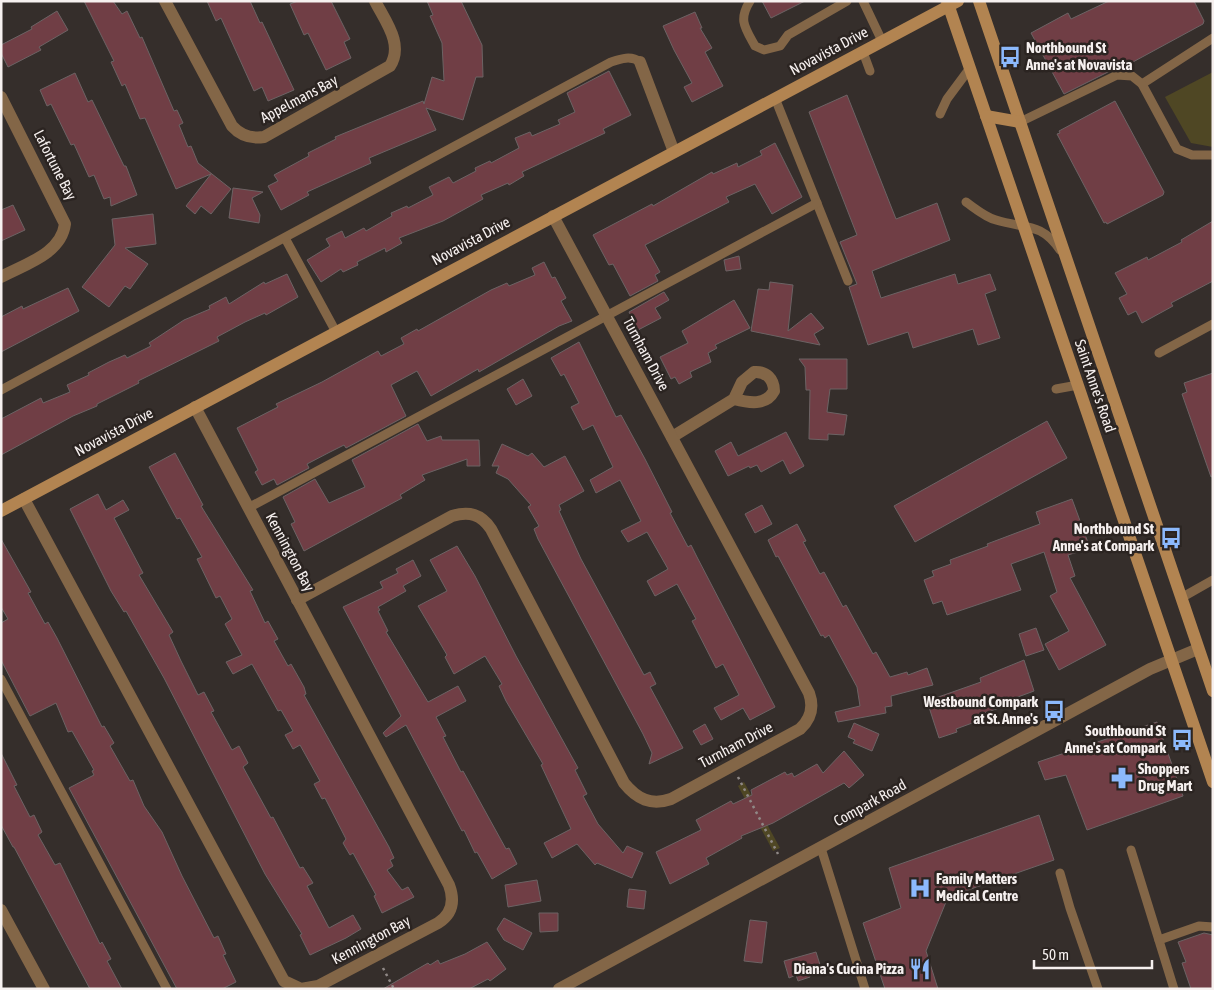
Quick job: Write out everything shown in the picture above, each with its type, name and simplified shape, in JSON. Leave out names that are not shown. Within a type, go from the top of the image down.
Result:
[{"type":"main road","name":"Saint Anne's Road","points":[[979,1],[1213,691]]},
{"type":"main road","name":"Novavista Drive","points":[[1,511],[863,52],[951,3]]},
{"type":"main road","name":"Saint Anne's Road","points":[[951,3],[986,116],[1213,782]]},
{"type":"main road","points":[[986,116],[1020,122]]},
{"type":"street","name":"Appelmans Bay","points":[[165,1],[232,126],[240,134],[253,138],[264,137],[390,66],[395,54],[394,40],[375,1]]},
{"type":"street","points":[[640,62],[674,152]]},
{"type":"street","name":"Lafortune Bay","points":[[1,97],[65,224],[62,238],[52,249],[1,277]]},
{"type":"street","name":"Turnham Drive","points":[[297,600],[452,516],[474,514],[482,518],[491,529],[631,792],[644,801],[662,802],[800,728],[810,716],[811,700],[553,216]]},
{"type":"street","points":[[672,437],[734,399]]},
{"type":"street","name":"Kennington Bay","points":[[24,499],[280,976],[291,986],[310,988],[376,956],[445,919],[452,906],[452,894],[195,407]]},
{"type":"street","name":"Compark Road","points":[[559,989],[1171,659],[1198,649]]},
{"type":"street","points":[[3,918],[44,989]]},
{"type":"lane","points":[[750,1],[742,13],[742,19],[755,46],[764,50],[780,46],[788,35],[847,1]]},
{"type":"lane","points":[[863,1],[882,41]]},
{"type":"lane","points":[[1142,84],[1213,38]]},
{"type":"lane","points":[[863,52],[870,71]]},
{"type":"lane","points":[[1,390],[611,62],[625,58],[636,59],[640,62]]},
{"type":"lane","points":[[940,114],[947,99],[970,68]]},
{"type":"lane","points":[[1020,122],[1118,76],[1132,76],[1142,84],[1176,149],[1192,155],[1213,155]]},
{"type":"lane","points":[[775,98],[848,281]]},
{"type":"lane","points":[[966,202],[994,220],[1043,231],[1051,236],[1066,258]]},
{"type":"lane","points":[[248,508],[817,203]]},
{"type":"lane","points":[[286,238],[336,332]]},
{"type":"lane","points":[[1159,353],[1213,324]]},
{"type":"lane","points":[[1056,389],[1078,385]]},
{"type":"lane","points":[[1181,598],[1213,580]]},
{"type":"lane","points":[[1,679],[167,989]]},
{"type":"lane","points":[[821,848],[865,989]]},
{"type":"lane","points":[[1131,850],[1174,989]]},
{"type":"lane","points":[[1060,873],[1098,989]]},
{"type":"lane","points":[[1159,940],[1199,926],[1213,927]]},
{"type":"path","points":[[732,765],[779,856]]},
{"type":"path","points":[[376,956],[394,989]]},
{"type":"shaded area","points":[[1213,72],[1213,147],[1191,143],[1165,97]]},
{"type":"shaded area","points":[[744,782],[780,848],[773,851],[738,786]]},
{"type":"building","points":[[84,1],[113,1],[122,14],[127,11],[140,38],[142,37],[174,111],[177,110],[183,123],[179,125],[188,147],[191,146],[198,163],[231,189],[211,214],[201,206],[195,214],[186,206],[211,174],[176,189],[145,118],[140,119],[125,84],[122,86],[111,62],[114,61]]},
{"type":"building","points":[[207,1],[250,1],[294,90],[268,101],[262,87],[254,91],[221,18],[216,21]]},
{"type":"building","points":[[298,1],[331,1],[350,39],[344,42],[351,58],[326,70],[308,33],[304,35],[290,4]]},
{"type":"building","points":[[427,1],[461,1],[482,45],[483,77],[476,77],[463,120],[426,108],[436,130],[369,158],[371,163],[307,192],[309,195],[281,210],[268,186],[278,181],[274,175],[309,156],[308,153],[336,139],[335,137],[423,101],[424,104],[432,77],[444,81],[442,43],[430,16],[433,15]]},
{"type":"building","points":[[762,1],[805,1],[771,18]]},
{"type":"building","points":[[1109,1],[1194,1],[1204,21],[1203,24],[1120,69],[1114,69],[1064,94],[1031,33],[1068,13],[1071,19]]},
{"type":"building","points":[[57,11],[68,30],[39,47],[41,50],[8,67],[1,53],[1,45],[32,29],[31,27]]},
{"type":"building","points":[[695,12],[702,28],[700,28],[712,48],[705,52],[723,86],[692,102],[684,87],[692,83],[663,26]]},
{"type":"building","points":[[609,71],[631,115],[603,129],[605,133],[522,172],[524,176],[509,185],[508,183],[481,195],[483,199],[443,221],[399,238],[402,243],[386,252],[385,248],[357,262],[358,265],[343,272],[341,269],[321,282],[307,260],[330,246],[326,239],[342,231],[345,238],[364,228],[366,231],[392,216],[391,213],[407,206],[408,208],[433,195],[429,187],[449,177],[453,183],[476,171],[475,168],[490,161],[491,163],[519,148],[515,138],[530,132],[532,136],[560,124],[558,120],[575,112],[567,93]]},
{"type":"building","points":[[75,73],[88,102],[92,100],[124,166],[126,166],[137,195],[111,206],[110,197],[104,199],[94,175],[89,177],[74,144],[71,145],[51,104],[47,106],[40,90]]},
{"type":"building","points":[[847,95],[896,219],[937,203],[950,240],[872,271],[881,298],[955,274],[958,284],[990,274],[996,290],[985,294],[1000,338],[978,345],[973,329],[913,348],[908,332],[868,345],[849,287],[857,284],[840,242],[857,235],[809,112]]},
{"type":"building","points":[[1115,101],[1164,192],[1163,195],[1107,224],[1106,222],[1104,223],[1057,134],[1060,133],[1059,131]]},
{"type":"building","points":[[775,143],[802,197],[772,214],[755,184],[726,197],[729,202],[645,245],[660,272],[655,275],[658,281],[630,296],[613,264],[609,265],[593,235],[652,204],[653,206],[712,172],[713,174],[737,163],[738,167],[762,155],[760,151]]},
{"type":"building","points":[[233,188],[263,192],[252,198],[260,215],[259,223],[229,218]]},
{"type":"building","points":[[13,205],[25,230],[1,241],[1,210]]},
{"type":"building","points":[[153,214],[156,244],[125,248],[148,264],[130,289],[125,286],[109,307],[82,287],[115,245],[112,219]]},
{"type":"building","points":[[1213,221],[1213,281],[1171,303],[1173,306],[1142,323],[1136,311],[1128,315],[1119,298],[1127,294],[1115,273],[1147,257],[1148,260],[1182,242],[1181,240]]},
{"type":"building","points":[[739,256],[741,269],[726,271],[724,260]]},
{"type":"building","points":[[544,262],[552,278],[555,277],[566,298],[561,301],[572,321],[559,326],[479,372],[478,369],[431,396],[417,371],[391,385],[406,416],[346,448],[344,445],[307,464],[309,468],[277,485],[274,479],[262,485],[255,472],[258,470],[237,428],[278,407],[276,404],[322,382],[378,351],[381,356],[404,344],[401,338],[417,329],[418,331],[491,290],[507,283],[509,286],[535,275],[532,268]]},
{"type":"building","points":[[287,274],[298,297],[266,315],[265,313],[245,322],[217,337],[219,341],[138,381],[139,383],[97,404],[97,406],[73,416],[1,455],[1,419],[41,398],[43,403],[70,392],[67,385],[89,375],[88,373],[109,362],[125,355],[127,358],[151,346],[149,343],[184,320],[210,309],[209,306],[226,297],[229,304],[264,282],[265,284]]},
{"type":"building","points":[[770,282],[793,285],[788,331],[811,313],[824,328],[814,334],[820,345],[751,331],[758,289],[769,290]]},
{"type":"building","points":[[68,288],[79,311],[1,352],[1,317],[22,306],[23,309]]},
{"type":"building","points":[[664,292],[669,300],[655,308],[661,318],[638,330],[629,312]]},
{"type":"building","points":[[734,300],[750,328],[715,345],[717,348],[708,353],[711,362],[690,372],[692,377],[679,384],[675,377],[671,379],[660,357],[688,343],[682,331]]},
{"type":"building","points":[[579,342],[616,417],[621,415],[672,512],[670,513],[688,547],[691,545],[775,707],[750,720],[743,708],[721,720],[714,708],[739,695],[723,664],[716,668],[692,621],[696,619],[677,584],[655,596],[647,581],[668,569],[647,532],[628,542],[621,531],[641,521],[620,480],[596,493],[590,480],[613,467],[593,425],[583,430],[571,407],[579,403],[564,374],[561,376],[551,358]]},
{"type":"building","points":[[799,359],[847,359],[847,389],[830,389],[827,412],[847,415],[844,435],[828,434],[828,440],[809,439],[810,390],[806,390],[805,367]]},
{"type":"building","points":[[1213,373],[1213,476],[1211,477],[1182,394],[1187,392],[1184,383]]},
{"type":"building","points":[[523,379],[532,396],[516,405],[507,389]]},
{"type":"building","points":[[1047,421],[1067,458],[915,542],[894,506]]},
{"type":"building","points":[[418,424],[427,441],[441,436],[442,440],[479,440],[480,466],[467,466],[467,459],[422,475],[425,480],[400,495],[402,498],[304,551],[291,524],[295,522],[283,497],[315,479],[329,503],[365,487],[352,460]]},
{"type":"building","points":[[786,432],[804,466],[790,474],[783,460],[761,472],[757,465],[750,468],[749,466],[728,476],[715,451],[731,442],[738,456]]},
{"type":"building","points":[[502,444],[528,456],[532,453],[544,467],[565,456],[584,491],[559,505],[561,510],[559,511],[581,559],[644,675],[650,672],[656,684],[650,687],[683,748],[649,764],[652,753],[643,734],[538,539],[534,529],[539,526],[528,507],[531,505],[508,479],[496,473],[499,466],[492,466]]},
{"type":"building","points":[[175,453],[203,505],[201,506],[253,590],[250,591],[265,623],[268,621],[278,639],[274,641],[288,666],[291,664],[304,687],[306,694],[304,695],[389,847],[394,858],[390,860],[393,866],[387,870],[402,890],[408,887],[414,897],[382,913],[374,896],[376,895],[353,853],[350,855],[343,843],[346,839],[325,798],[322,799],[314,784],[320,781],[300,745],[293,749],[285,735],[293,731],[281,710],[278,711],[252,664],[233,674],[226,662],[242,655],[225,624],[232,619],[220,596],[216,598],[197,559],[202,557],[180,518],[177,519],[149,467]]},
{"type":"building","points":[[98,494],[106,510],[123,500],[129,510],[114,518],[143,573],[139,575],[173,632],[169,635],[198,695],[204,692],[214,711],[211,712],[232,750],[239,746],[248,763],[243,767],[271,818],[273,817],[300,868],[303,867],[313,883],[307,886],[329,928],[353,915],[361,929],[346,938],[310,955],[300,935],[302,934],[265,874],[164,678],[126,611],[124,612],[111,591],[70,509]]},
{"type":"building","points":[[1072,499],[1090,548],[1068,555],[1075,576],[1070,578],[1106,645],[1059,670],[1045,644],[1069,631],[1050,596],[1057,592],[1044,552],[1011,564],[1021,590],[947,615],[942,601],[933,604],[924,580],[934,576],[932,571],[951,564],[950,560],[1040,524],[1036,512]]},
{"type":"building","points":[[762,505],[772,524],[755,533],[745,514]]},
{"type":"building","points":[[797,524],[806,541],[803,542],[820,574],[824,572],[843,607],[846,605],[873,654],[876,652],[890,677],[907,672],[908,675],[927,668],[933,685],[891,696],[892,706],[885,707],[886,713],[838,722],[835,712],[860,706],[857,687],[829,635],[825,638],[823,635],[821,636],[768,540]]},
{"type":"building","points":[[1,539],[31,592],[28,593],[45,624],[48,622],[57,638],[102,727],[104,726],[114,743],[110,746],[130,781],[133,780],[144,806],[162,832],[214,938],[218,936],[226,954],[223,955],[236,982],[222,989],[177,989],[69,788],[94,775],[92,771],[94,770],[72,731],[68,732],[56,703],[30,716],[1,660],[1,623],[8,619],[1,607]]},
{"type":"building","points":[[457,546],[578,768],[575,770],[587,794],[583,796],[598,824],[623,853],[627,846],[643,853],[632,878],[597,863],[595,865],[577,844],[552,858],[544,843],[571,829],[541,765],[543,764],[506,701],[499,686],[502,684],[485,656],[454,674],[445,657],[447,655],[418,606],[447,591],[430,560]]},
{"type":"building","points":[[413,560],[421,576],[403,586],[406,591],[378,607],[380,610],[378,611],[388,631],[386,632],[428,702],[458,686],[466,701],[436,717],[446,736],[443,737],[461,772],[463,771],[506,849],[509,848],[517,864],[492,879],[477,852],[475,853],[464,830],[462,831],[406,725],[386,737],[383,733],[401,716],[343,607],[383,588],[380,582],[398,573],[396,569]]},
{"type":"building","points":[[1036,628],[1044,650],[1026,656],[1019,634]]},
{"type":"building","points":[[1024,660],[1034,691],[1007,701],[1008,705],[981,714],[983,719],[956,729],[957,732],[939,738],[927,701],[981,682],[980,678]]},
{"type":"building","name":"Shoppers Drug Mart","points":[[1157,722],[1183,796],[1087,830],[1066,775],[1045,780],[1038,762]]},
{"type":"building","points":[[854,723],[879,734],[872,751],[853,743],[855,740],[848,737]]},
{"type":"building","points":[[705,724],[713,739],[701,745],[693,731]]},
{"type":"building","points":[[844,751],[864,775],[849,788],[844,783],[773,823],[741,836],[742,838],[706,858],[709,864],[670,884],[656,852],[701,830],[696,820],[731,801],[733,804],[752,795],[751,790],[785,772],[787,775],[792,773],[794,777],[817,764],[823,773]]},
{"type":"building","points":[[1,753],[17,785],[14,786],[30,817],[34,815],[42,832],[38,835],[55,865],[60,863],[100,944],[102,942],[111,959],[107,961],[122,989],[90,989],[1,825]]},
{"type":"building","points":[[1039,815],[1054,860],[948,897],[926,951],[938,989],[885,989],[863,923],[901,908],[889,868]]},
{"type":"building","points":[[537,880],[541,901],[508,907],[505,885]]},
{"type":"building","points":[[629,889],[646,891],[644,909],[627,907]]},
{"type":"building","points":[[539,913],[558,913],[558,931],[540,932]]},
{"type":"building","points":[[504,918],[532,933],[523,950],[504,940],[497,929]]},
{"type":"building","points":[[750,920],[767,922],[762,963],[744,961]]},
{"type":"building","points":[[1204,933],[1213,935],[1213,989],[1191,989],[1182,963],[1186,962],[1178,942]]},
{"type":"building","points":[[487,942],[506,969],[490,981],[488,979],[469,989],[383,989],[428,963],[430,965],[438,960],[440,964],[465,954]]},
{"type":"building","points":[[816,952],[821,968],[808,971],[810,977],[798,981],[796,975],[789,978],[784,961]]},
{"type":"place","name":"Northbound St Anne's at Novavista","points":[[1010,57]]},
{"type":"place","name":"Northbound St Anne's at Compark","points":[[1171,538]]},
{"type":"place","name":"Westbound Compark at St. Anne's","points":[[1054,711]]},
{"type":"place","name":"Southbound St Anne's at Compark","points":[[1182,740]]},
{"type":"place","name":"Shoppers Drug Mart","points":[[1122,778]]},
{"type":"place","name":"Family Matters Medical Centre","points":[[920,888]]},
{"type":"place","name":"Diana's Cucina Pizza","points":[[920,969]]}]
